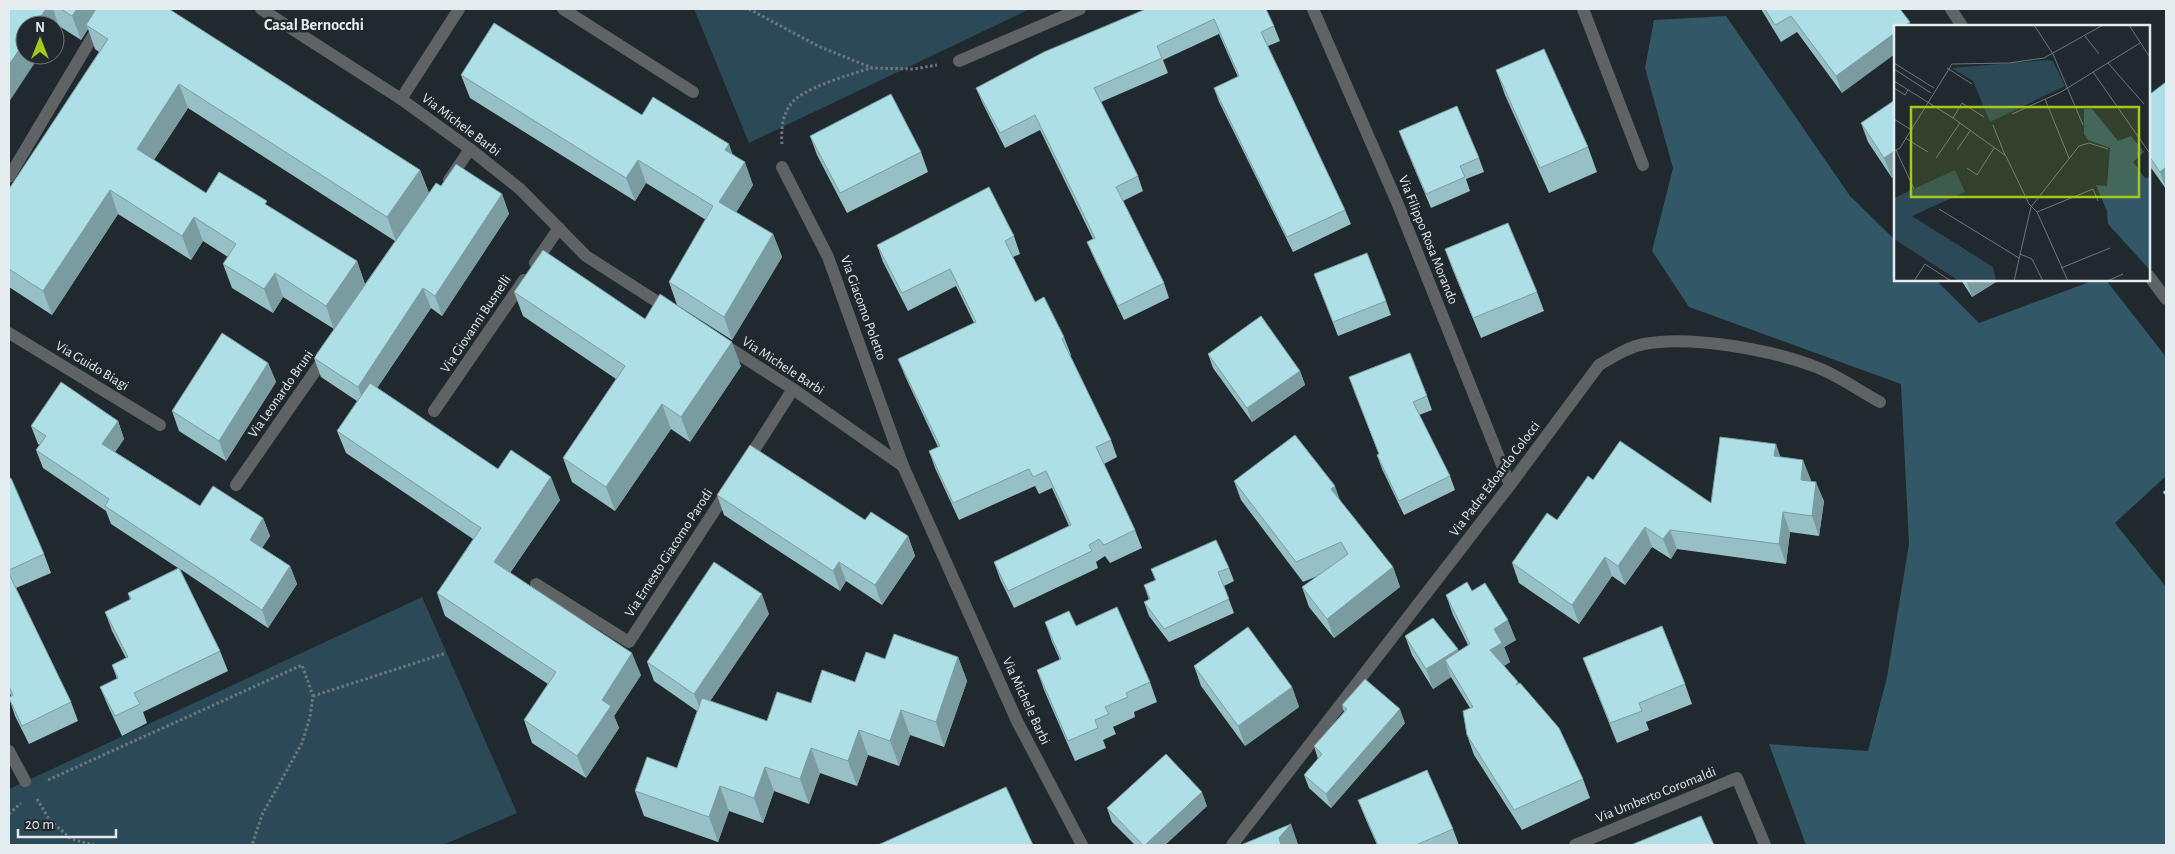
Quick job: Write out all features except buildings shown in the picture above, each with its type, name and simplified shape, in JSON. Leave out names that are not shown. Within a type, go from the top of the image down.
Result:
[{"type":"street","points":[[9,177],[108,9]]},
{"type":"street","name":"Via Michele Barbi","points":[[261,9],[401,99],[470,149],[520,190],[586,256],[677,315]]},
{"type":"street","points":[[401,99],[460,9]]},
{"type":"street","points":[[563,9],[693,92]]},
{"type":"street","points":[[960,61],[1080,9]]},
{"type":"street","name":"Via Filippo Rosa Morando","points":[[1313,9],[1397,202],[1510,485]]},
{"type":"street","points":[[1583,9],[1643,165]]},
{"type":"street","points":[[1951,9],[1961,25]]},
{"type":"street","points":[[442,190],[470,149]]},
{"type":"street","name":"Via Giacomo Poletto","points":[[782,167],[828,257],[902,466]]},
{"type":"street","name":"Via Giovanni Busnelli","points":[[434,411],[559,228]]},
{"type":"street","points":[[2150,277],[2166,299]]},
{"type":"street","name":"Via Guido Biagi","points":[[9,333],[160,425]]},
{"type":"street","name":"Via Michele Barbi","points":[[710,336],[794,390],[902,466],[1017,720],[1082,845]]},
{"type":"street","name":"Via Padre Edoardo Colocci","points":[[1232,845],[1510,485],[1599,365],[1618,354],[1643,344],[1703,342],[1760,352],[1817,367],[1880,402]]},
{"type":"street","name":"Via Leonardo Bruni","points":[[236,485],[333,346]]},
{"type":"street","name":"Via Ernesto Giacomo Parodi","points":[[536,584],[629,642],[794,390]]},
{"type":"street","points":[[9,751],[25,781]]},
{"type":"street","name":"Via Umberto Coromaldi","points":[[1575,845],[1737,778],[1765,845]]},
{"type":"path","points":[[749,9],[818,46],[872,68]]},
{"type":"path","points":[[782,167],[781,127],[791,103],[821,84],[872,68],[914,69],[960,61]]},
{"type":"path","points":[[313,696],[446,653]]},
{"type":"path","points":[[33,793],[42,783],[302,665],[313,696],[302,743],[262,815],[252,845]]},
{"type":"path","points":[[25,781],[49,819],[71,839],[94,845]]},
{"type":"shaded area","points":[[694,9],[1030,9],[749,143]]},
{"type":"shaded area","points":[[1726,16],[1850,196],[1894,239],[1894,281],[1937,281],[1979,323],[2092,281],[2107,281],[2166,357],[2166,476],[2115,523],[2166,587],[2166,845],[1806,845],[1769,744],[1868,751],[1887,677],[1909,544],[1901,384],[1689,307],[1652,251],[1673,168],[1645,68],[1654,20]]},
{"type":"shaded area","points":[[422,597],[517,813],[443,845],[9,845],[9,789]]},
{"type":"district","name":"Casal Bernocchi","points":[[314,25]]}]
